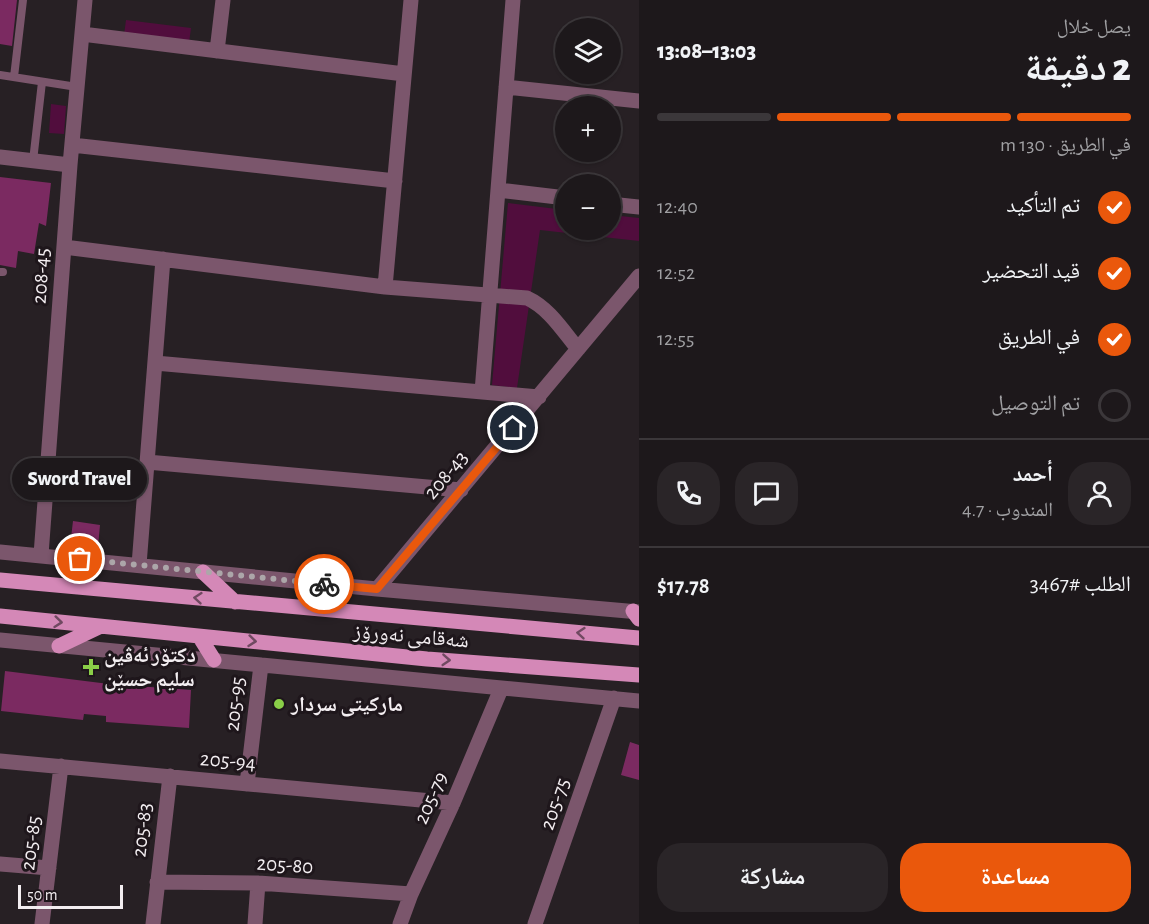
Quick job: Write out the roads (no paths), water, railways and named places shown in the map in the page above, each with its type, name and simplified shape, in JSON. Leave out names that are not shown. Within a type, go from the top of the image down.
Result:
[{"type":"main road","points":[[203,572],[235,602]]},
{"type":"main road","name":"شەقامی نەورۆز","points":[[0,580],[639,638]]},
{"type":"main road","name":"شەقامی نەورۆز","points":[[0,616],[427,659],[639,675]]},
{"type":"main road","points":[[59,646],[100,626]]},
{"type":"main road","points":[[199,636],[214,660]]},
{"type":"street","name":"208-45","points":[[41,555],[70,165],[85,0]]},
{"type":"street","points":[[218,51],[223,0]]},
{"type":"street","points":[[386,286],[411,0]]},
{"type":"street","points":[[482,393],[513,0]]},
{"type":"street","points":[[82,34],[404,74]]},
{"type":"street","points":[[506,87],[639,101]]},
{"type":"street","points":[[72,145],[395,181]]},
{"type":"street","points":[[0,157],[70,165]]},
{"type":"street","points":[[498,190],[555,197]]},
{"type":"street","points":[[621,205],[639,207]]},
{"type":"street","points":[[64,247],[386,286],[527,298],[538,303],[578,349]]},
{"type":"street","points":[[139,565],[163,259]]},
{"type":"street","name":"208-43","points":[[377,589],[639,276]]},
{"type":"street","points":[[155,363],[539,397]]},
{"type":"street","points":[[147,462],[461,490]]},
{"type":"street","points":[[0,552],[637,614]]},
{"type":"street","points":[[0,640],[639,701]]},
{"type":"street","name":"205-95","points":[[247,784],[261,665]]},
{"type":"street","name":"205-79","points":[[400,924],[501,689]]},
{"type":"street","name":"205-75","points":[[535,924],[614,698]]},
{"type":"street","name":"205-94","points":[[0,761],[453,803]]},
{"type":"street","name":"205-85","points":[[42,924],[61,766]]},
{"type":"street","name":"205-83","points":[[153,924],[170,776]]},
{"type":"street","points":[[0,864],[49,868]]},
{"type":"street","name":"205-80","points":[[157,882],[258,883],[411,894]]},
{"type":"street","points":[[255,924],[258,883]]},
{"type":"lane","points":[[14,77],[23,0]]},
{"type":"lane","points":[[0,75],[77,87]]},
{"type":"lane","points":[[33,161],[42,82]]},
{"type":"place","name":"Sword Travel","points":[[80,559]]},
{"type":"place","name":"دکتۆر ئەڤین سلیم حسێن","points":[[91,667]]},
{"type":"place","name":"ماركيتى سردار","points":[[279,704]]}]
